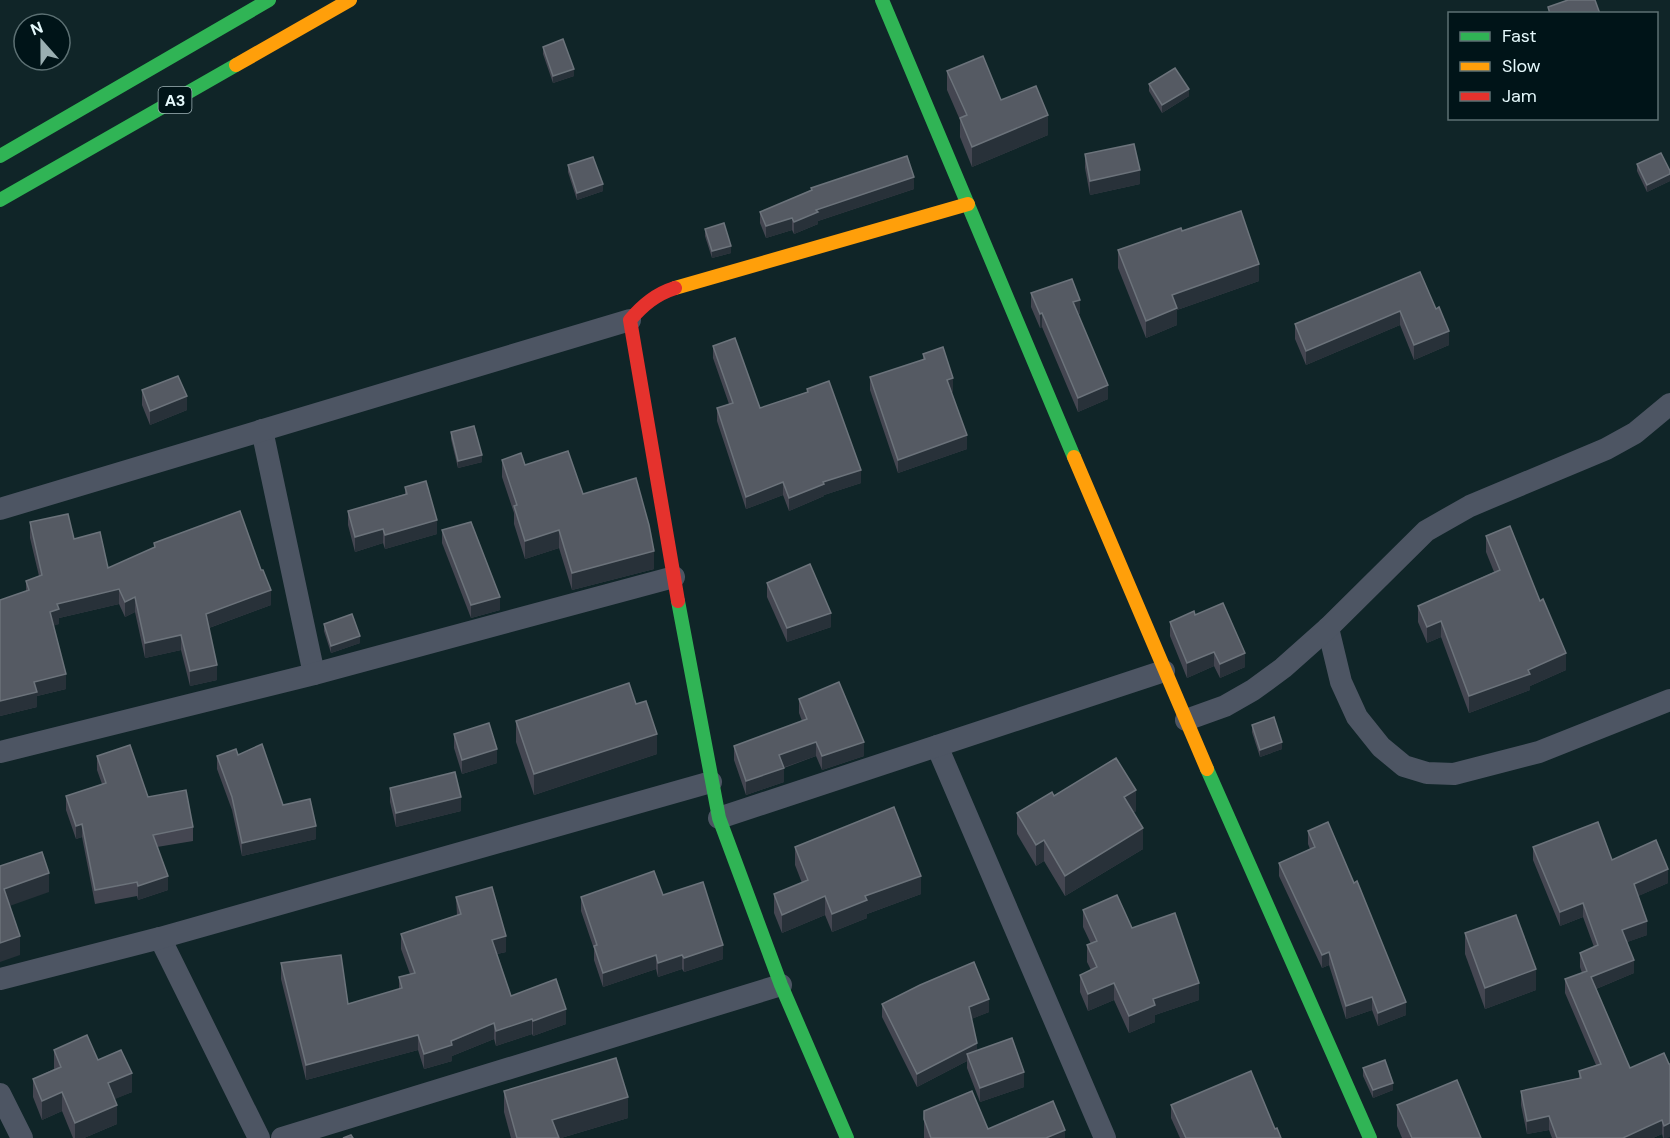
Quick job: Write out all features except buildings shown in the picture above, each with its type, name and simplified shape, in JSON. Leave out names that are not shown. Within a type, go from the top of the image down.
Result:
[{"type":"main road","name":"A3","points":[[0,156],[269,0]]},
{"type":"main road","name":"A3","points":[[0,200],[350,0]]},
{"type":"main road","points":[[882,0],[1185,720],[1370,1138]]},
{"type":"main road","points":[[847,1138],[781,985],[719,818],[674,577],[630,320],[643,304],[666,291],[968,204]]},
{"type":"street","points":[[0,508],[630,320]]},
{"type":"street","points":[[1185,720],[1225,706],[1253,690],[1283,668],[1328,628],[1426,531],[1470,506],[1605,449],[1635,433],[1670,404]]},
{"type":"street","points":[[262,430],[314,674]]},
{"type":"street","points":[[0,752],[314,674],[674,577]]},
{"type":"street","points":[[1328,628],[1341,682],[1358,717],[1381,747],[1404,766],[1427,773],[1454,774],[1539,752],[1670,700]]},
{"type":"street","points":[[719,818],[1164,671]]},
{"type":"street","points":[[937,746],[1105,1138]]},
{"type":"street","points":[[0,979],[160,938],[711,782]]},
{"type":"street","points":[[160,938],[259,1138]]},
{"type":"street","points":[[282,1138],[781,985]]},
{"type":"street","points":[[0,1095],[22,1138]]},
{"type":"traffic: fast","points":[[0,156],[269,0]]},
{"type":"traffic: fast","points":[[882,0],[1074,457]]},
{"type":"traffic: fast","points":[[0,200],[236,65]]},
{"type":"traffic: fast","points":[[678,601],[719,818],[781,985],[847,1138]]},
{"type":"traffic: fast","points":[[1207,769],[1370,1138]]},
{"type":"traffic: slow","points":[[236,65],[350,0]]},
{"type":"traffic: slow","points":[[675,288],[968,204]]},
{"type":"traffic: slow","points":[[1074,457],[1207,769]]},
{"type":"traffic: jam","points":[[675,288],[650,301],[630,320],[678,601]]}]
